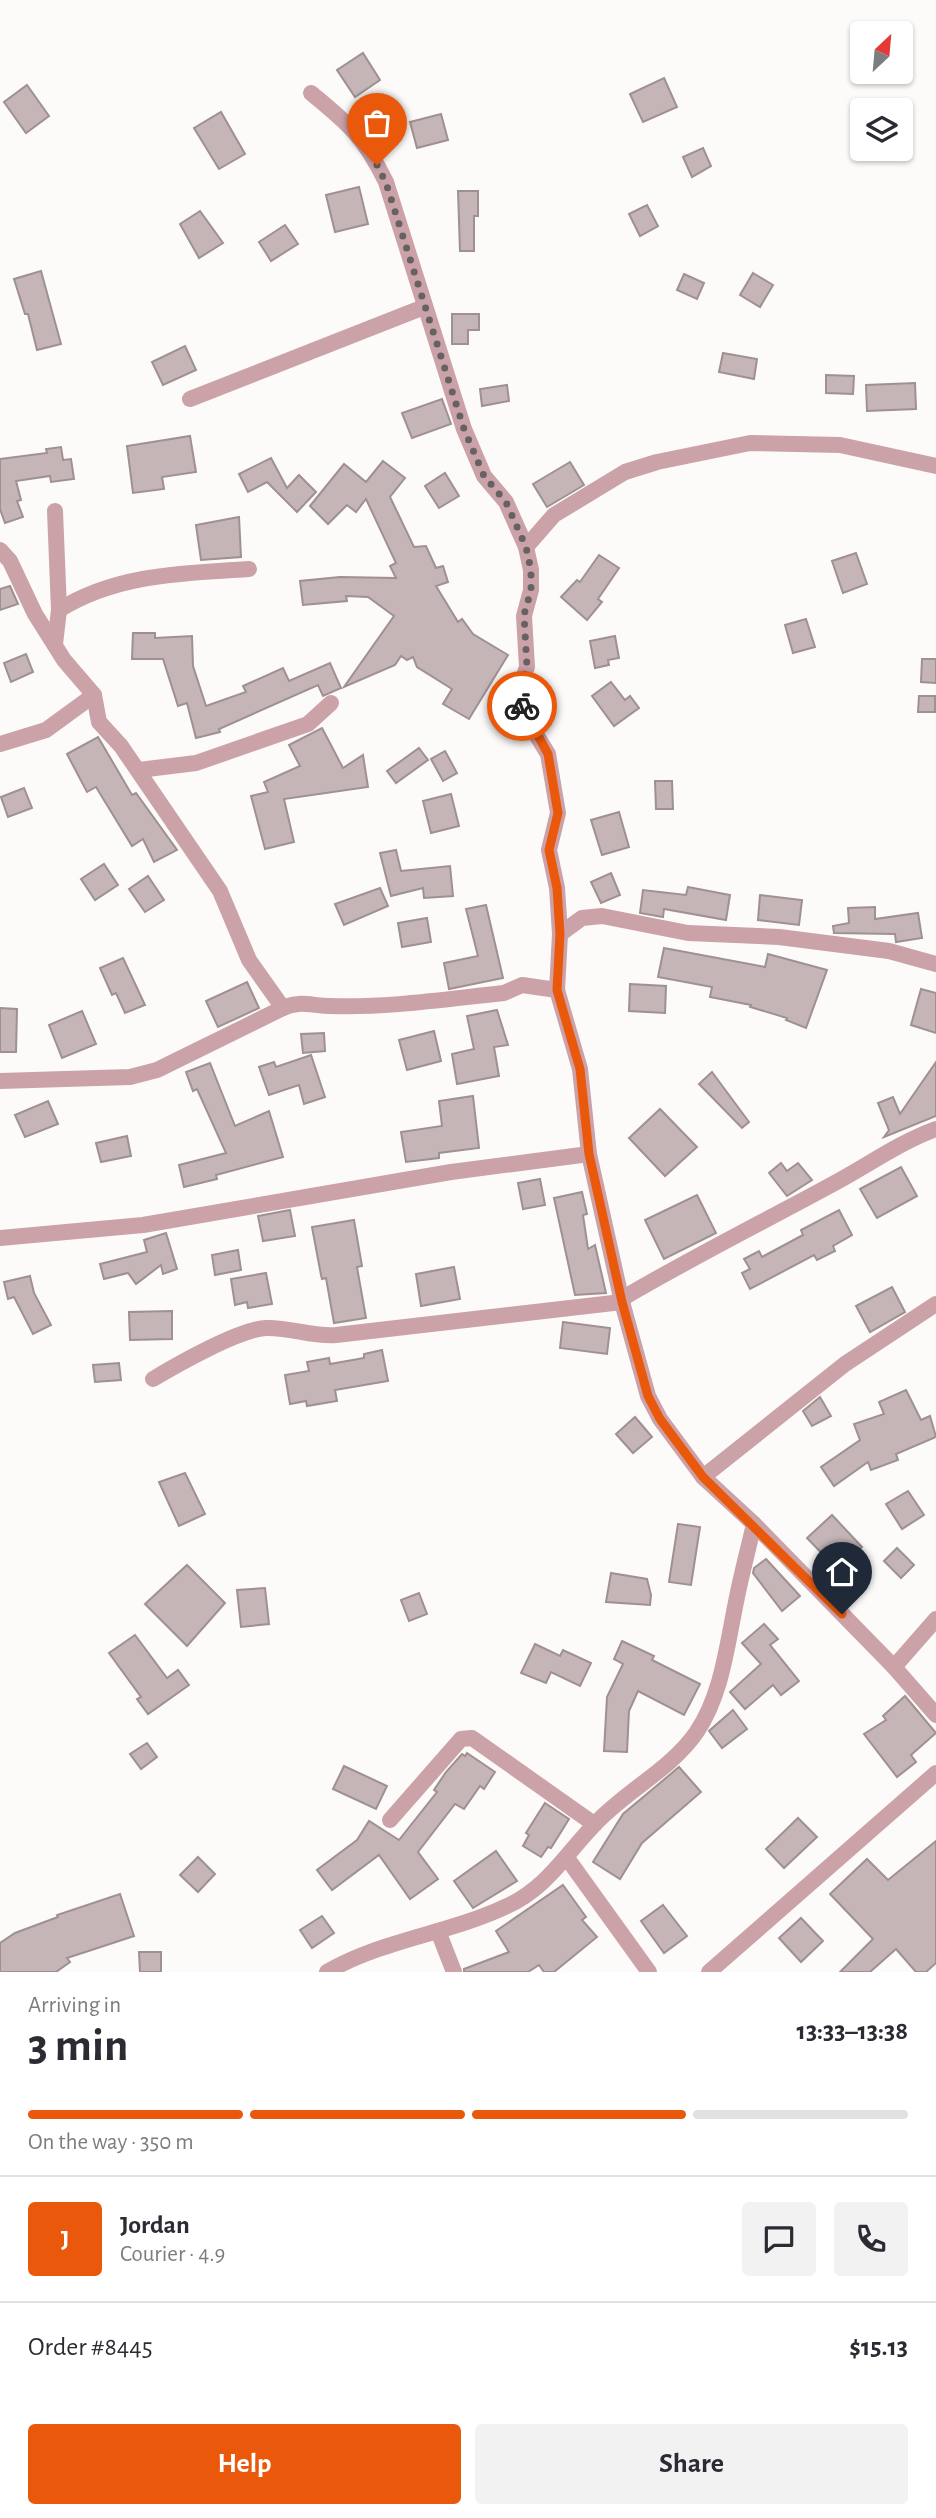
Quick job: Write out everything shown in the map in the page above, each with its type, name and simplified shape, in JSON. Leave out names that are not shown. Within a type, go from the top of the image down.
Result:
[{"type":"street","points":[[311,93],[346,121],[368,147],[386,183],[464,429],[484,476],[506,502],[526,547],[531,570],[531,590],[524,615],[527,667],[518,693],[523,713],[548,754],[558,813],[549,850],[557,888],[560,934],[557,990],[580,1069],[589,1154],[622,1300],[648,1396],[660,1419],[703,1477],[754,1524],[894,1667],[936,1715]]},
{"type":"street","points":[[190,399],[424,307]]},
{"type":"street","points":[[526,547],[554,515],[625,472],[657,462],[737,446],[785,442],[840,445],[936,466]]},
{"type":"street","points":[[55,511],[59,610],[55,644]]},
{"type":"street","points":[[0,550],[10,561],[35,614],[64,660],[94,695],[99,722],[139,770],[219,891],[249,960],[283,1007]]},
{"type":"street","points":[[59,610],[78,598],[163,573],[249,569]]},
{"type":"street","points":[[0,744],[46,730],[94,695]]},
{"type":"street","points":[[139,770],[196,763],[308,724],[331,703]]},
{"type":"street","points":[[560,934],[582,918],[602,916],[688,933],[779,937],[889,951],[936,964]]},
{"type":"street","points":[[0,1081],[130,1077],[157,1070],[295,1002],[362,1007],[504,993],[522,985],[557,990]]},
{"type":"street","points":[[153,1379],[209,1349],[263,1328],[316,1336],[336,1335],[622,1300],[715,1244],[834,1184],[906,1141],[936,1129]]},
{"type":"street","points":[[0,1238],[143,1225],[451,1172],[589,1154]]},
{"type":"street","points":[[703,1477],[808,1392],[936,1304]]},
{"type":"street","points":[[327,1972],[353,1957],[504,1908],[528,1895],[567,1858],[594,1824],[681,1750],[696,1733],[710,1707],[754,1524]]},
{"type":"street","points":[[894,1667],[936,1619]]},
{"type":"street","points":[[390,1820],[461,1739],[472,1738],[594,1824]]},
{"type":"street","points":[[709,1972],[936,1773]]},
{"type":"street","points":[[567,1858],[649,1972]]},
{"type":"street","points":[[438,1931],[454,1972]]},
{"type":"building","points":[[363,53],[380,80],[355,97],[337,70]]},
{"type":"building","points":[[664,78],[677,107],[643,122],[630,94]]},
{"type":"building","points":[[27,85],[49,116],[26,133],[4,102]]},
{"type":"building","points":[[221,112],[245,154],[219,169],[194,128]]},
{"type":"building","points":[[441,114],[448,140],[417,148],[410,122]]},
{"type":"building","points":[[703,148],[711,166],[692,177],[683,157]]},
{"type":"building","points":[[359,187],[368,224],[335,232],[326,195]]},
{"type":"building","points":[[458,191],[478,191],[478,216],[474,216],[474,251],[460,251]]},
{"type":"building","points":[[647,205],[658,226],[640,236],[629,214]]},
{"type":"building","points":[[200,211],[223,243],[199,258],[180,224]]},
{"type":"building","points":[[285,225],[298,244],[271,261],[259,242]]},
{"type":"building","points":[[41,271],[61,344],[37,350],[28,314],[25,314],[14,279]]},
{"type":"building","points":[[753,273],[773,285],[760,307],[740,295]]},
{"type":"building","points":[[684,274],[704,283],[697,299],[677,290]]},
{"type":"building","points":[[452,314],[479,314],[479,330],[468,330],[468,344],[452,344]]},
{"type":"building","points":[[185,346],[196,370],[163,385],[152,362]]},
{"type":"building","points":[[723,353],[757,359],[754,379],[719,372]]},
{"type":"building","points":[[826,375],[854,376],[853,394],[826,393]]},
{"type":"building","points":[[915,383],[916,409],[867,411],[866,385]]},
{"type":"building","points":[[507,385],[509,401],[482,406],[480,389]]},
{"type":"building","points":[[442,399],[451,424],[412,438],[402,413]]},
{"type":"building","points":[[190,436],[196,472],[162,477],[164,489],[133,493],[127,446]]},
{"type":"building","points":[[61,447],[63,460],[71,459],[74,479],[51,482],[50,476],[16,481],[21,500],[17,501],[23,517],[5,523],[0,509],[0,459],[47,453],[46,449]]},
{"type":"building","points":[[271,458],[287,488],[299,475],[316,492],[297,512],[267,482],[248,492],[239,474]]},
{"type":"building","points":[[383,461],[405,478],[390,497],[414,547],[426,546],[436,568],[443,566],[448,582],[436,586],[458,622],[462,619],[473,634],[508,655],[469,719],[443,704],[452,689],[417,667],[413,657],[407,660],[401,656],[395,665],[344,687],[394,616],[368,597],[346,596],[347,601],[303,605],[300,581],[340,577],[396,578],[390,566],[396,563],[366,499],[356,512],[347,505],[328,524],[310,506],[344,464],[366,482]]},
{"type":"building","points":[[570,462],[584,485],[547,507],[533,484]]},
{"type":"building","points":[[445,473],[459,496],[439,508],[425,486]]},
{"type":"building","points":[[239,517],[241,557],[201,560],[196,525]]},
{"type":"building","points":[[856,553],[867,584],[843,593],[832,561]]},
{"type":"building","points":[[599,555],[619,568],[598,599],[602,602],[587,620],[561,597],[577,580],[580,582]]},
{"type":"building","points":[[10,586],[18,604],[0,610],[0,589]]},
{"type":"building","points":[[806,619],[815,647],[793,653],[785,625]]},
{"type":"building","points":[[133,633],[155,633],[155,638],[192,636],[193,666],[206,706],[246,692],[243,686],[283,668],[289,681],[330,663],[341,688],[323,696],[318,685],[219,729],[220,732],[196,738],[187,703],[178,706],[163,659],[132,659]]},
{"type":"building","points":[[615,636],[619,658],[608,660],[609,665],[595,668],[590,641]]},
{"type":"building","points":[[26,654],[33,672],[11,682],[4,663]]},
{"type":"building","points":[[922,659],[936,659],[936,683],[921,682]]},
{"type":"building","points":[[611,682],[625,700],[630,696],[639,708],[614,726],[592,696]]},
{"type":"building","points":[[919,696],[935,696],[935,712],[918,712]]},
{"type":"building","points":[[322,728],[343,768],[363,755],[368,787],[284,799],[294,842],[265,849],[251,796],[268,792],[264,782],[300,766],[289,745]]},
{"type":"building","points":[[98,737],[132,795],[136,793],[177,850],[154,862],[143,839],[132,846],[96,787],[87,792],[67,754]]},
{"type":"building","points":[[419,748],[428,760],[396,783],[387,771]]},
{"type":"building","points":[[445,751],[457,773],[443,781],[431,759]]},
{"type":"building","points":[[655,781],[672,781],[673,809],[656,809]]},
{"type":"building","points":[[24,788],[32,808],[8,817],[1,797]]},
{"type":"building","points":[[451,794],[459,826],[431,833],[423,801]]},
{"type":"building","points":[[619,812],[629,847],[602,855],[591,820]]},
{"type":"building","points":[[396,850],[401,871],[450,866],[453,896],[424,898],[423,888],[391,896],[380,853]]},
{"type":"building","points":[[104,864],[118,885],[95,900],[81,879]]},
{"type":"building","points":[[611,873],[620,895],[601,903],[591,882]]},
{"type":"building","points":[[148,876],[164,900],[145,912],[129,889]]},
{"type":"building","points":[[688,887],[730,895],[726,920],[664,909],[663,917],[640,913],[643,890],[686,895]]},
{"type":"building","points":[[380,888],[388,906],[344,925],[335,904]]},
{"type":"building","points":[[760,895],[802,900],[799,925],[758,920]]},
{"type":"building","points":[[486,905],[503,978],[449,989],[444,963],[478,956],[466,909]]},
{"type":"building","points":[[875,907],[875,919],[918,913],[922,938],[896,942],[895,934],[834,933],[833,926],[849,923],[848,908]]},
{"type":"building","points":[[427,918],[431,942],[402,947],[398,923]]},
{"type":"building","points":[[664,948],[765,967],[768,954],[827,970],[806,1028],[786,1020],[787,1018],[750,1007],[751,1005],[710,997],[712,987],[658,977]]},
{"type":"building","points":[[123,958],[145,1005],[125,1013],[116,993],[112,995],[100,968]]},
{"type":"building","points":[[247,982],[259,1008],[218,1027],[206,1001]]},
{"type":"building","points":[[630,984],[666,986],[665,1013],[629,1011]]},
{"type":"building","points":[[921,989],[936,993],[936,1033],[911,1025]]},
{"type":"building","points":[[0,1008],[17,1009],[16,1052],[0,1052]]},
{"type":"building","points":[[497,1010],[508,1045],[494,1047],[499,1076],[457,1084],[452,1054],[474,1049],[467,1016]]},
{"type":"building","points":[[82,1011],[96,1044],[62,1058],[49,1025]]},
{"type":"building","points":[[434,1031],[441,1061],[407,1070],[399,1040]]},
{"type":"building","points":[[324,1033],[325,1051],[303,1053],[301,1034]]},
{"type":"building","points":[[311,1055],[325,1097],[304,1104],[299,1085],[269,1095],[259,1067],[274,1062],[276,1067]]},
{"type":"building","points":[[936,1062],[936,1116],[884,1137],[889,1130],[878,1103],[893,1097],[900,1114]]},
{"type":"building","points":[[210,1063],[235,1126],[269,1111],[283,1157],[216,1175],[217,1179],[184,1187],[179,1165],[226,1153],[197,1089],[193,1091],[186,1072]]},
{"type":"building","points":[[712,1072],[749,1122],[742,1128],[699,1084]]},
{"type":"building","points":[[473,1096],[479,1148],[439,1153],[439,1158],[406,1162],[401,1132],[442,1126],[439,1101]]},
{"type":"building","points":[[48,1101],[58,1124],[25,1137],[15,1115]]},
{"type":"building","points":[[660,1109],[697,1147],[665,1176],[629,1138]]},
{"type":"building","points":[[127,1136],[131,1156],[101,1162],[96,1143]]},
{"type":"building","points":[[781,1163],[787,1171],[798,1163],[812,1180],[787,1196],[769,1173]]},
{"type":"building","points":[[901,1167],[917,1196],[877,1218],[860,1189]]},
{"type":"building","points":[[540,1179],[545,1205],[523,1209],[518,1183]]},
{"type":"building","points":[[582,1192],[587,1214],[583,1215],[588,1249],[595,1245],[606,1293],[575,1295],[554,1198]]},
{"type":"building","points":[[697,1195],[716,1233],[664,1259],[645,1220]]},
{"type":"building","points":[[290,1210],[295,1236],[263,1241],[258,1216]]},
{"type":"building","points":[[839,1210],[852,1235],[833,1246],[835,1251],[817,1260],[814,1255],[750,1289],[742,1273],[750,1269],[744,1259],[759,1251],[762,1257],[803,1235],[801,1230]]},
{"type":"building","points":[[354,1220],[362,1266],[357,1267],[366,1318],[334,1323],[326,1278],[322,1279],[312,1227]]},
{"type":"building","points":[[166,1233],[177,1269],[163,1274],[161,1265],[136,1284],[128,1273],[104,1279],[100,1264],[147,1252],[144,1240]]},
{"type":"building","points":[[238,1250],[241,1270],[215,1275],[212,1255]]},
{"type":"building","points":[[454,1267],[460,1299],[421,1306],[416,1274]]},
{"type":"building","points":[[266,1273],[272,1304],[248,1308],[247,1302],[235,1305],[231,1279]]},
{"type":"building","points":[[30,1276],[34,1293],[51,1325],[33,1334],[14,1297],[8,1299],[4,1282]]},
{"type":"building","points":[[892,1287],[905,1312],[870,1332],[856,1306]]},
{"type":"building","points":[[172,1311],[172,1339],[130,1340],[129,1312]]},
{"type":"building","points":[[563,1322],[610,1328],[607,1354],[560,1348]]},
{"type":"building","points":[[382,1350],[388,1381],[335,1390],[337,1401],[307,1406],[306,1401],[290,1404],[285,1375],[309,1371],[307,1362],[329,1358],[330,1364],[364,1358],[364,1354]]},
{"type":"building","points":[[119,1363],[121,1380],[95,1382],[93,1365]]},
{"type":"building","points":[[906,1390],[921,1420],[930,1416],[936,1437],[896,1454],[898,1460],[871,1470],[868,1462],[834,1486],[821,1467],[860,1440],[854,1424],[884,1414],[879,1402]]},
{"type":"building","points":[[820,1397],[831,1416],[812,1426],[803,1411]]},
{"type":"building","points":[[635,1417],[652,1437],[633,1453],[616,1434]]},
{"type":"building","points":[[185,1473],[205,1514],[179,1526],[159,1482]]},
{"type":"building","points":[[908,1491],[924,1515],[902,1529],[886,1504]]},
{"type":"building","points":[[832,1515],[862,1547],[838,1570],[807,1538]]},
{"type":"building","points":[[678,1524],[700,1527],[691,1585],[669,1582]]},
{"type":"building","points":[[897,1548],[914,1565],[901,1578],[884,1561]]},
{"type":"building","points":[[766,1559],[800,1596],[782,1611],[753,1573],[754,1568]]},
{"type":"building","points":[[187,1565],[225,1603],[187,1646],[145,1604]]},
{"type":"building","points":[[611,1573],[647,1579],[651,1595],[650,1605],[606,1602]]},
{"type":"building","points":[[265,1588],[269,1624],[241,1627],[237,1590]]},
{"type":"building","points":[[419,1593],[427,1614],[409,1621],[401,1600]]},
{"type":"building","points":[[764,1624],[778,1639],[770,1645],[799,1681],[781,1695],[773,1685],[745,1709],[730,1692],[761,1664],[742,1643]]},
{"type":"building","points":[[135,1635],[167,1678],[178,1670],[189,1685],[148,1714],[137,1699],[141,1697],[109,1653]]},
{"type":"building","points":[[622,1641],[654,1656],[652,1660],[700,1684],[684,1715],[638,1691],[629,1711],[627,1752],[604,1751],[607,1697],[623,1664],[614,1659]]},
{"type":"building","points":[[535,1644],[560,1656],[563,1650],[591,1663],[580,1686],[551,1672],[546,1683],[521,1673]]},
{"type":"building","points":[[905,1696],[936,1733],[911,1755],[916,1762],[897,1777],[864,1734],[886,1720],[883,1716]]},
{"type":"building","points":[[733,1710],[747,1729],[722,1748],[709,1731]]},
{"type":"building","points":[[147,1743],[157,1757],[141,1769],[130,1754]]},
{"type":"building","points":[[467,1753],[495,1772],[484,1789],[480,1786],[464,1809],[455,1804],[418,1852],[438,1879],[410,1899],[379,1855],[332,1890],[317,1870],[357,1840],[369,1821],[399,1840],[437,1792],[434,1790],[446,1772],[462,1754],[465,1756]]},
{"type":"building","points":[[344,1766],[387,1786],[376,1809],[333,1789]]},
{"type":"building","points":[[679,1767],[701,1792],[642,1843],[620,1879],[593,1862],[623,1814]]},
{"type":"building","points":[[545,1803],[569,1819],[551,1848],[548,1847],[541,1857],[523,1846],[529,1835],[526,1833]]},
{"type":"building","points":[[798,1818],[817,1837],[784,1868],[766,1849]]},
{"type":"building","points":[[936,1841],[936,1963],[926,1972],[916,1972],[896,1949],[870,1972],[840,1972],[873,1939],[830,1894],[867,1859],[888,1880]]},
{"type":"building","points":[[496,1851],[517,1881],[473,1908],[454,1881]]},
{"type":"building","points":[[198,1857],[215,1874],[198,1892],[180,1875]]},
{"type":"building","points":[[563,1885],[586,1917],[582,1920],[597,1937],[554,1972],[544,1972],[539,1965],[528,1972],[464,1972],[464,1969],[509,1952],[496,1931]]},
{"type":"building","points":[[120,1894],[134,1936],[67,1958],[70,1962],[56,1972],[0,1972],[0,1943],[15,1933],[58,1917],[57,1915]]},
{"type":"building","points":[[663,1905],[687,1936],[664,1953],[641,1921]]},
{"type":"building","points":[[322,1916],[334,1933],[312,1948],[300,1930]]},
{"type":"building","points":[[801,1918],[823,1941],[801,1962],[779,1938]]},
{"type":"building","points":[[139,1952],[161,1952],[161,1972],[140,1972]]},
{"type":"way so far","points":[[377,165],[402,231],[464,429],[484,476],[506,502],[526,547],[531,570],[531,590],[524,615],[527,667],[518,693],[522,706]]},
{"type":"route","points":[[522,706],[523,713],[548,754],[558,813],[549,850],[557,888],[560,934],[557,990],[580,1069],[589,1154],[600,1193],[622,1302],[648,1396],[660,1419],[703,1477],[754,1524],[842,1614]]}]
